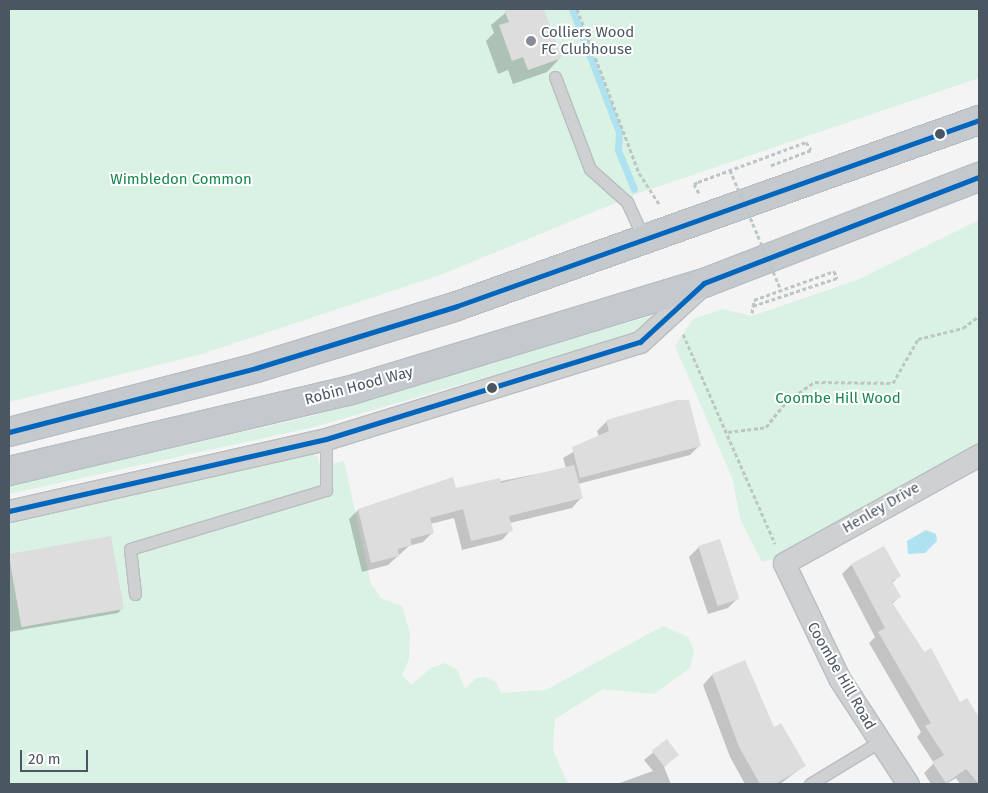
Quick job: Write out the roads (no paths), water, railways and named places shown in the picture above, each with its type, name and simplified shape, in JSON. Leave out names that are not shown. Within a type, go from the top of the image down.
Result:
[{"type":"highway","points":[[9,432],[265,366],[457,306],[979,120]]},
{"type":"highway","name":"Robin Hood Way","points":[[9,471],[348,391],[704,283],[979,177]]},
{"type":"street","name":"Robin Hood Way","points":[[9,511],[326,439],[640,342],[704,283]]},
{"type":"street","name":"Henley Drive","points":[[784,563],[979,454]]},
{"type":"street","name":"Coombe Hill Road","points":[[784,563],[839,678],[908,784]]},
{"type":"lane","points":[[555,77],[590,169],[627,202],[644,239]]},
{"type":"lane","points":[[135,594],[130,550],[326,490],[326,439]]},
{"type":"lane","points":[[810,784],[879,742]]},
{"type":"water","points":[[926,530],[936,534],[937,541],[925,553],[908,554],[907,541]]},
{"type":"waterway","points":[[572,9],[619,132],[618,150],[634,189]]},
{"type":"place","name":"Colliers Wood FC Clubhouse","points":[[531,41]]},
{"type":"park label","name":"Wimbledon Common","points":[[181,180]]},
{"type":"park label","name":"Coombe Hill Wood","points":[[838,399]]}]
